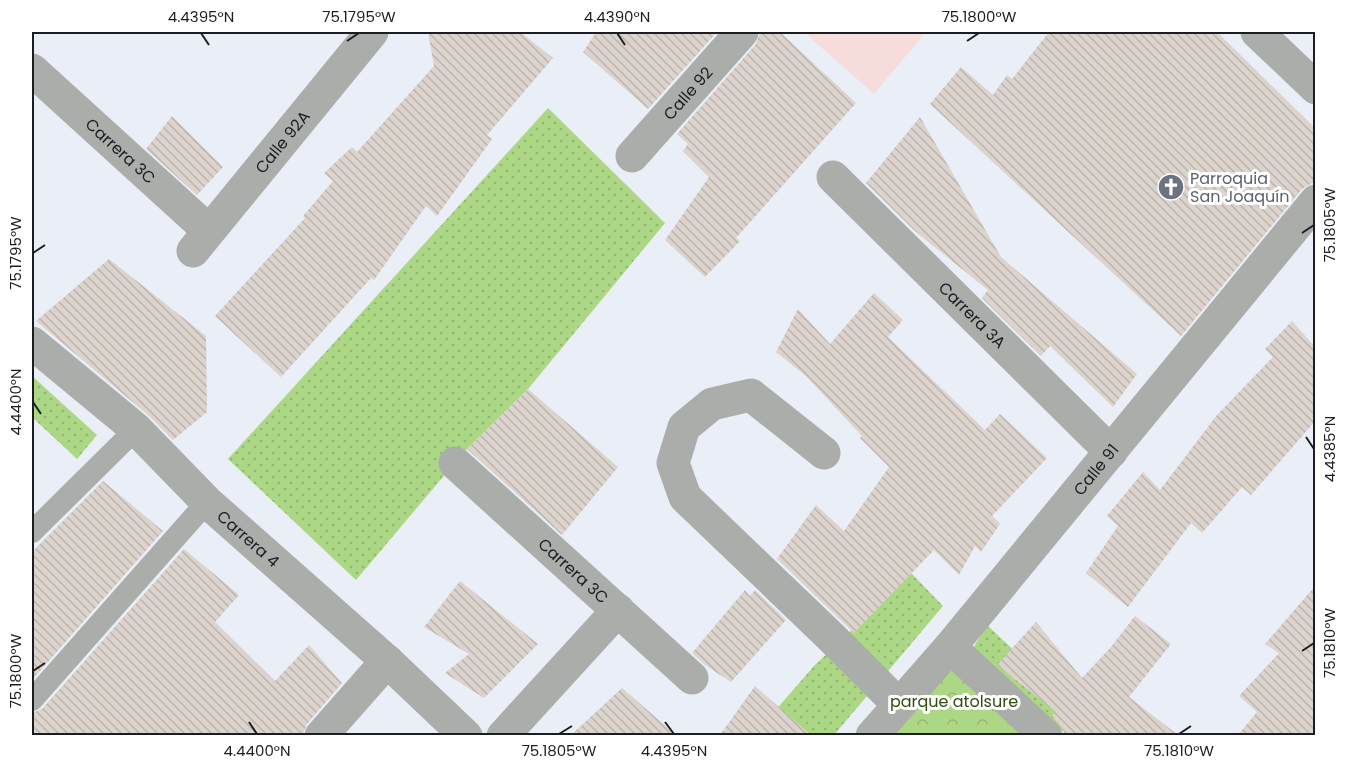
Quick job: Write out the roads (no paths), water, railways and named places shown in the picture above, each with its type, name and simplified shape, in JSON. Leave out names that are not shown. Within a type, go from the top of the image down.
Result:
[{"type":"street","name":"Calle 92A","points":[[201,241],[372,32]]},
{"type":"street","name":"Calle 92","points":[[632,156],[742,32]]},
{"type":"street","points":[[1257,32],[1316,88]]},
{"type":"street","name":"Carrera 3C","points":[[32,70],[201,241]]},
{"type":"street","name":"Carrera 3A","points":[[833,177],[1111,452]]},
{"type":"street","name":"Calle 91","points":[[872,735],[950,647],[1316,201]]},
{"type":"street","name":"Carrera 4","points":[[32,344],[136,429],[207,502],[387,661],[466,735]]},
{"type":"street","points":[[824,453],[751,395],[712,404],[684,428],[673,463],[685,497],[899,705]]},
{"type":"street","name":"Carrera 3C","points":[[455,463],[692,678]]},
{"type":"street","points":[[503,735],[618,610]]},
{"type":"street","points":[[950,647],[1046,735]]},
{"type":"street","points":[[321,735],[387,661]]},
{"type":"lane","points":[[32,532],[136,429]]},
{"type":"lane","points":[[32,700],[207,502]]},
{"type":"place","name":"Parroquia San Joaquín","points":[[1171,187]]},
{"type":"park label","name":"parque atolsure","points":[[954,701]]}]
